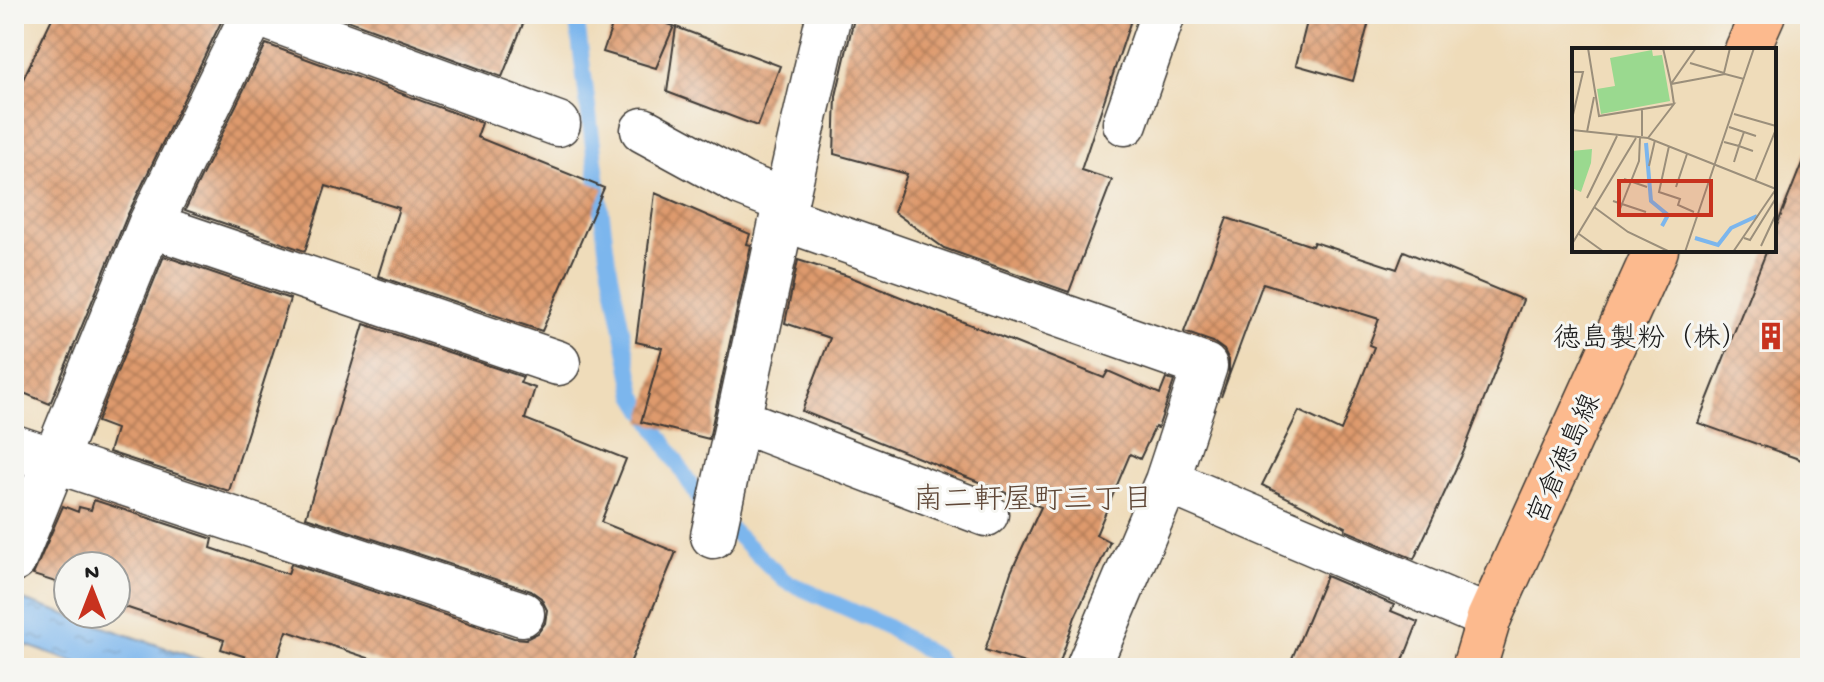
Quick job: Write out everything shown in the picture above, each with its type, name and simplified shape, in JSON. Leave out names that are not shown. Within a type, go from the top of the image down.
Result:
[{"type":"main road","points":[[1748,48],[1763,14]]},
{"type":"main road","name":"宮倉徳島線","points":[[1474,668],[1489,618],[1655,252]]},
{"type":"street","points":[[14,560],[34,454],[256,14],[558,124]]},
{"type":"street","points":[[713,536],[829,14]]},
{"type":"street","points":[[1125,123],[1163,14]]},
{"type":"street","points":[[643,130],[783,210],[1205,366],[1167,481],[1088,668]]},
{"type":"street","points":[[150,225],[558,363]]},
{"type":"street","points":[[738,420],[986,514]]},
{"type":"street","points":[[34,454],[522,614]]},
{"type":"street","points":[[1167,481],[1489,618]]},
{"type":"water","points":[[14,597],[52,610],[52,630],[113,630],[226,668],[91,668],[14,641]]},
{"type":"building","points":[[54,14],[225,14],[127,216],[50,404],[14,389],[14,98]]},
{"type":"building","points":[[331,14],[498,14],[523,24],[502,77]]},
{"type":"building","points":[[616,14],[639,14],[674,26],[656,68],[603,52]]},
{"type":"building","points":[[855,14],[1133,14],[1081,170],[1112,180],[1069,292],[944,248],[894,212],[907,174],[834,154],[836,96]]},
{"type":"building","points":[[1309,14],[1371,14],[1353,81],[1296,65]]},
{"type":"building","points":[[676,27],[780,66],[757,126],[667,92]]},
{"type":"building","points":[[266,44],[482,123],[477,137],[604,188],[542,331],[378,276],[399,208],[326,186],[305,251],[185,210]]},
{"type":"building","name":"徳島製粉（株）","points":[[1810,148],[1810,463],[1698,423],[1766,252],[1776,252],[1776,228]]},
{"type":"building","points":[[655,193],[750,234],[747,244],[751,245],[709,439],[641,422],[662,348],[636,342]]},
{"type":"building","points":[[1227,218],[1397,269],[1404,251],[1523,300],[1463,453],[1414,559],[1345,530],[1346,527],[1262,485],[1299,411],[1341,431],[1374,347],[1369,345],[1379,319],[1263,283],[1221,397],[1229,373],[1229,360],[1224,350],[1213,342],[1184,332]]},
{"type":"building","points":[[164,256],[290,299],[229,491],[109,452],[116,429],[97,422]]},
{"type":"building","points":[[798,260],[848,276],[1104,378],[1108,371],[1160,394],[1166,379],[1174,381],[1158,428],[1155,427],[1140,459],[1130,454],[1096,535],[1110,542],[1075,617],[1058,668],[1040,668],[985,650],[1011,572],[1041,507],[802,411],[830,338],[785,323]]},
{"type":"building","points":[[364,324],[523,377],[520,383],[535,388],[525,419],[626,459],[601,522],[676,552],[628,668],[398,668],[287,631],[275,666],[221,649],[224,640],[132,609],[132,550],[52,550],[52,581],[33,575],[63,506],[78,512],[79,507],[91,510],[94,500],[213,539],[211,548],[288,574],[291,564],[514,638],[526,639],[538,633],[545,623],[547,610],[541,598],[531,591],[306,517]]},
{"type":"building","points":[[1326,576],[1394,605],[1391,611],[1418,622],[1400,668],[1288,668]]},
{"type":"waterway","points":[[576,14],[607,254],[635,395],[700,500],[785,581],[886,626],[936,657],[943,668]]},
{"type":"place","name":"徳島製粉（株）","points":[[1771,336]]},
{"type":"district","name":"南二軒屋町三丁目","points":[[1033,498]]}]
